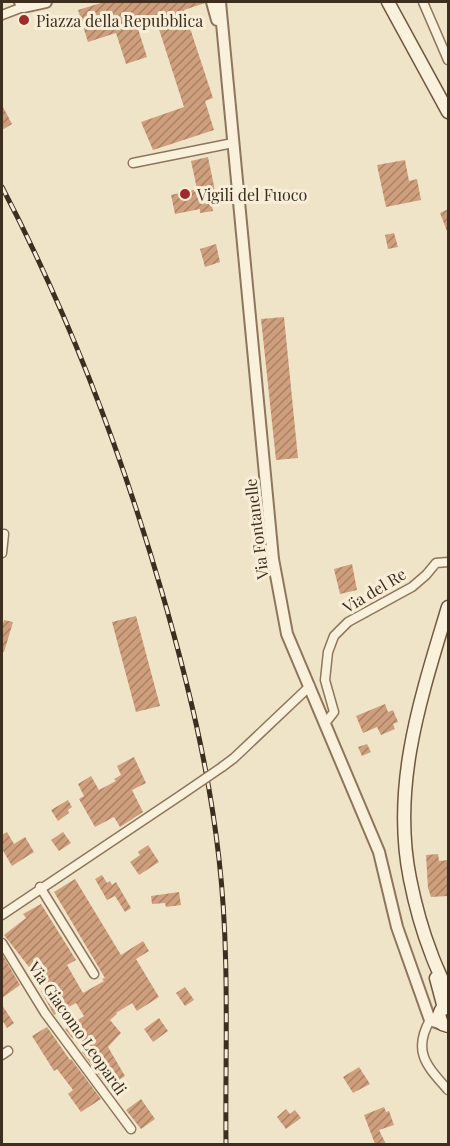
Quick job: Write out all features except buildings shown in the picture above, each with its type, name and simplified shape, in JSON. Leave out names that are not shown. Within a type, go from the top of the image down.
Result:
[{"type":"main road","points":[[388,2],[447,104]]},
{"type":"main road","points":[[448,607],[422,695],[410,746],[404,785],[403,822],[409,871],[418,914],[448,996]]},
{"type":"main road","points":[[431,953],[444,1019]]},
{"type":"street","points":[[2,15],[22,4],[46,2]]},
{"type":"street","points":[[212,2],[225,46]]},
{"type":"street","points":[[220,2],[225,46]]},
{"type":"street","points":[[423,2],[448,60]]},
{"type":"street","name":"Via Fontanelle","points":[[225,46],[273,559],[287,634],[379,852],[398,927],[419,985],[427,1000],[444,1019]]},
{"type":"street","points":[[133,163],[233,143]]},
{"type":"street","points":[[2,554],[4,534]]},
{"type":"street","name":"Via del Re","points":[[326,722],[334,712],[325,680],[328,652],[334,636],[348,622],[412,587],[436,563],[447,561]]},
{"type":"street","points":[[2,915],[40,887],[222,767],[310,686]]},
{"type":"street","points":[[40,887],[94,974]]},
{"type":"street","name":"Via Giacomo Leopardi","points":[[2,943],[45,1013],[131,1129]]},
{"type":"street","points":[[444,1019],[421,1039],[428,1066],[448,1090]]},
{"type":"railway","points":[[2,187],[72,336],[112,438],[147,543],[189,694],[210,792],[225,930],[226,1144]]},
{"type":"place","name":"Piazza della Repubblica","points":[[24,20]]},
{"type":"place","name":"Vigili del Fuoco","points":[[185,194]]}]
